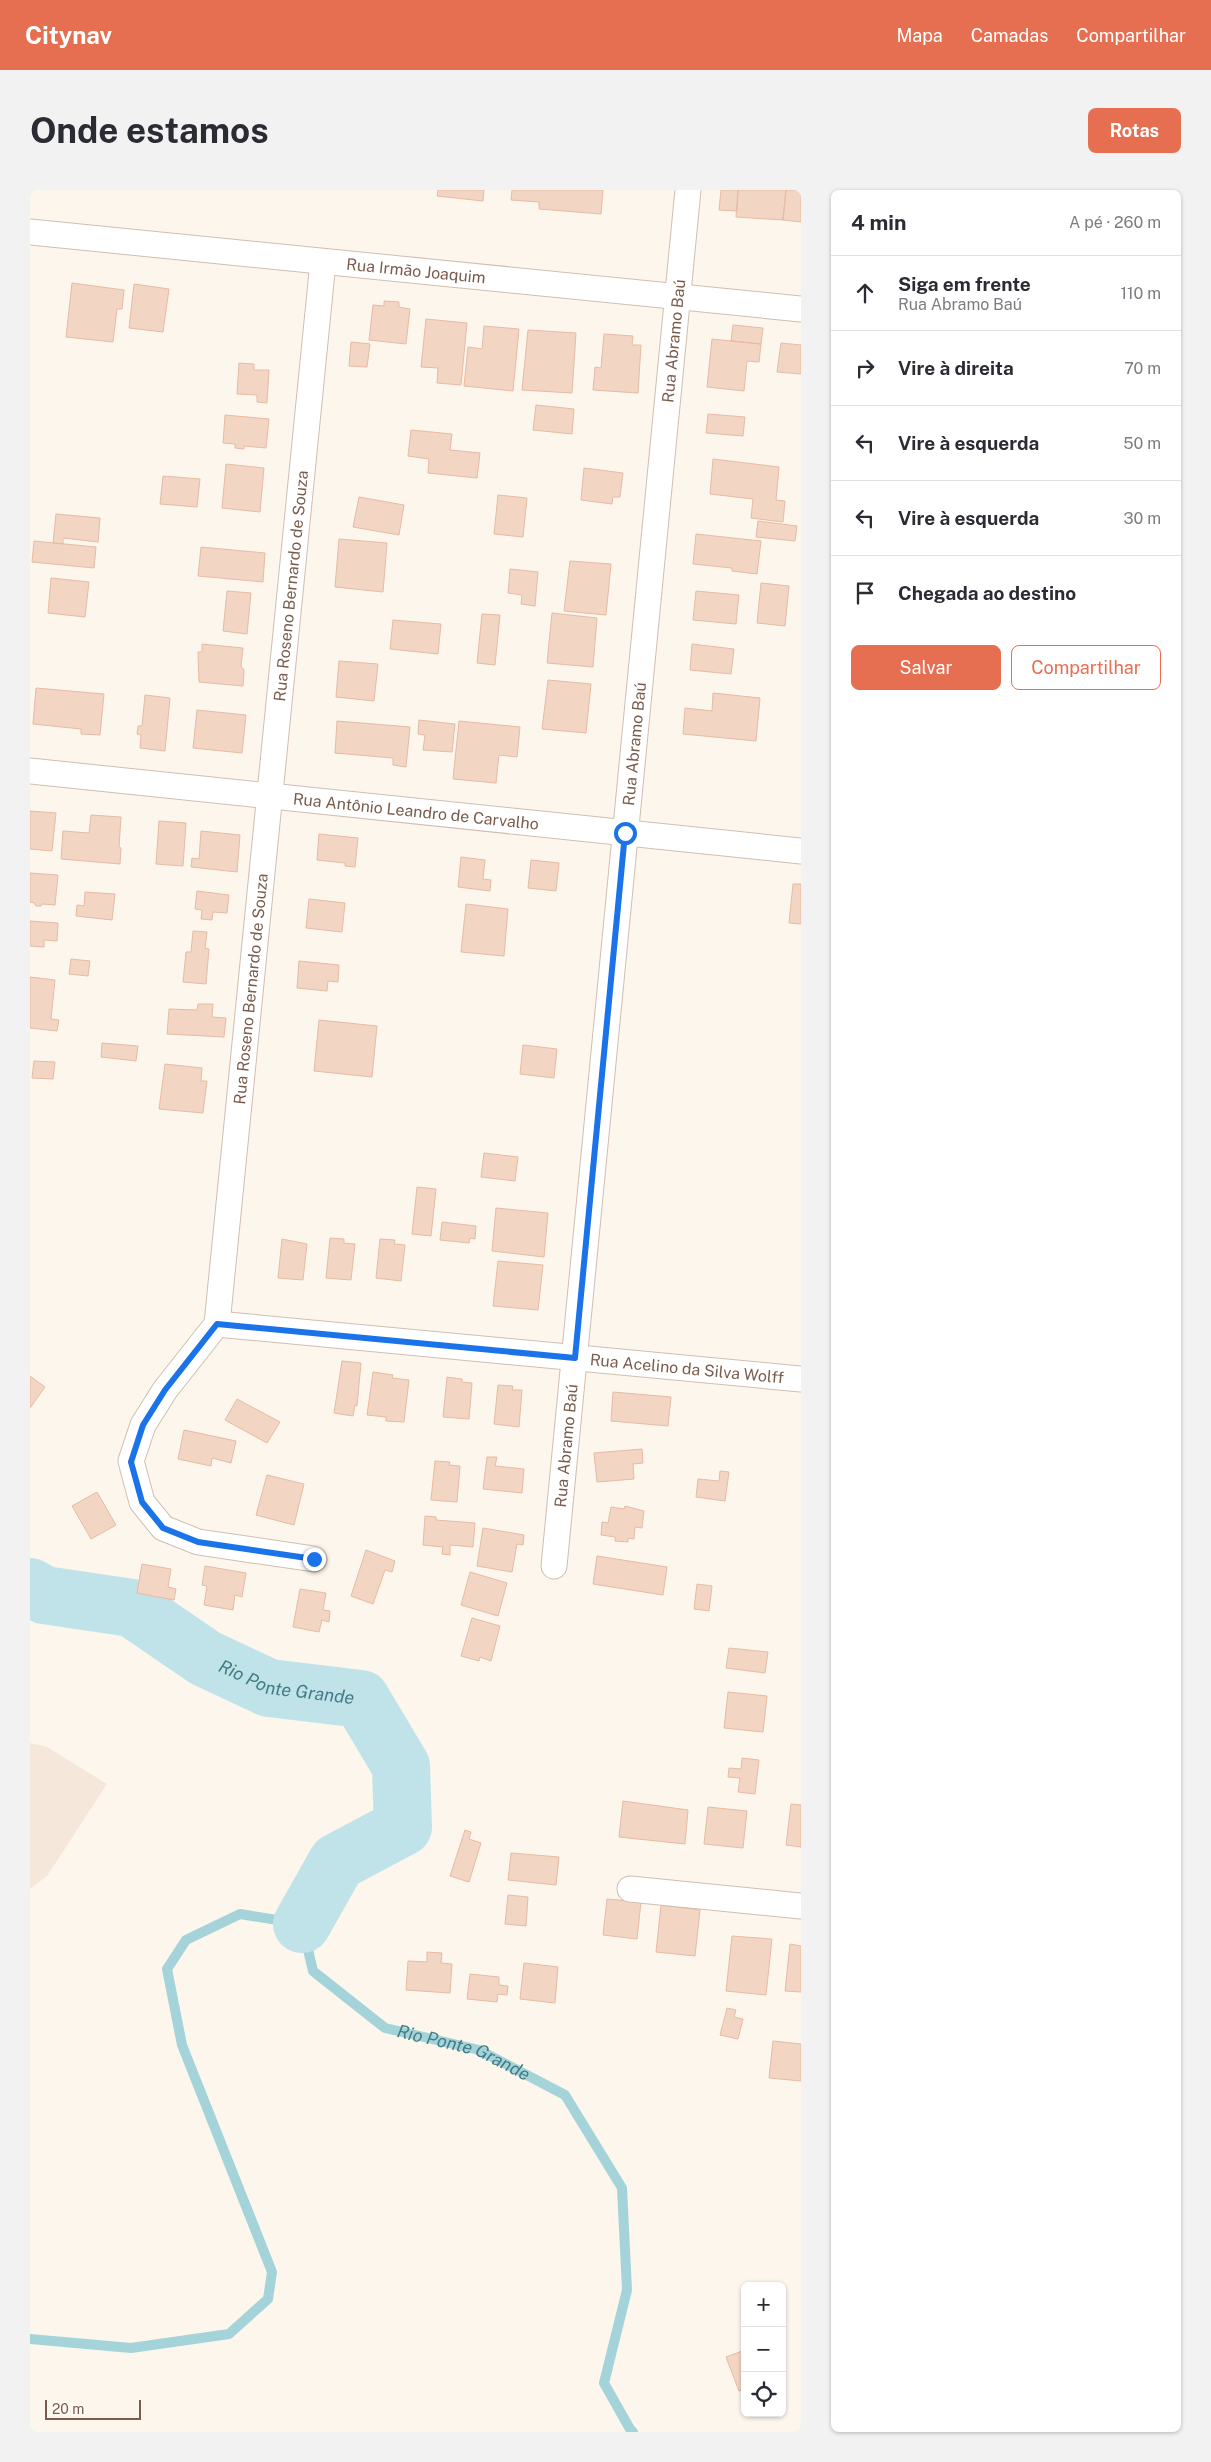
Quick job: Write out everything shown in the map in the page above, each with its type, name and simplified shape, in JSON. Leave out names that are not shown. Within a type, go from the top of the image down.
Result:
[{"type":"street","name":"Rua Abramo Baú","points":[[554,1566],[688,190]]},
{"type":"street","name":"Rua Irmão Joaquim","points":[[30,232],[801,309]]},
{"type":"street","name":"Rua Roseno Bernardo de Souza","points":[[217,1324],[323,262]]},
{"type":"street","name":"Rua Antônio Leandro de Carvalho","points":[[30,771],[801,851]]},
{"type":"street","name":"Rua Acelino da Silva Wolff","points":[[217,1324],[801,1379]]},
{"type":"street","points":[[217,1324],[165,1390],[143,1425],[131,1462],[142,1502],[163,1528],[198,1542],[314,1559]]},
{"type":"street","points":[[630,1889],[801,1906]]},
{"type":"shaded area","points":[[30,1743],[47,1747],[107,1784],[47,1876],[30,1889]]},
{"type":"building","points":[[438,190],[484,190],[483,201],[437,196]]},
{"type":"building","points":[[512,190],[603,190],[601,214],[539,209],[539,202],[511,200]]},
{"type":"building","points":[[721,190],[738,190],[737,211],[719,210]]},
{"type":"building","points":[[738,190],[786,190],[783,220],[736,217]]},
{"type":"building","points":[[786,190],[801,190],[801,222],[783,220]]},
{"type":"building","points":[[72,283],[124,290],[122,309],[117,309],[113,342],[66,337]]},
{"type":"building","points":[[134,284],[169,289],[163,332],[129,328]]},
{"type":"building","points":[[384,301],[399,302],[399,307],[410,309],[406,344],[369,340],[373,305],[384,306]]},
{"type":"building","points":[[426,319],[467,323],[461,385],[437,383],[438,368],[421,367]]},
{"type":"building","points":[[733,325],[763,328],[761,344],[731,341]]},
{"type":"building","points":[[484,326],[519,329],[513,391],[464,386],[468,347],[482,349]]},
{"type":"building","points":[[528,330],[576,333],[572,393],[522,390]]},
{"type":"building","points":[[604,334],[633,336],[632,345],[641,345],[638,393],[593,390],[595,367],[601,368]]},
{"type":"building","points":[[712,339],[761,344],[759,362],[747,361],[744,391],[707,387]]},
{"type":"building","points":[[351,342],[370,344],[367,367],[349,366]]},
{"type":"building","points":[[781,343],[801,345],[801,374],[777,372]]},
{"type":"building","points":[[239,363],[254,364],[254,370],[269,370],[267,403],[257,402],[257,395],[237,394]]},
{"type":"building","points":[[536,405],[574,409],[572,434],[533,430]]},
{"type":"building","points":[[708,414],[745,417],[743,436],[706,433]]},
{"type":"building","points":[[225,415],[269,419],[266,448],[244,446],[244,449],[235,448],[235,444],[223,443]]},
{"type":"building","points":[[411,430],[452,434],[450,450],[480,453],[477,478],[428,473],[429,459],[408,456]]},
{"type":"building","points":[[713,459],[779,467],[776,500],[785,501],[783,522],[751,518],[753,499],[710,494]]},
{"type":"building","points":[[226,464],[264,468],[260,512],[222,508]]},
{"type":"building","points":[[584,468],[623,473],[620,497],[613,497],[612,504],[581,500]]},
{"type":"building","points":[[163,476],[200,479],[197,507],[160,504]]},
{"type":"building","points":[[498,495],[527,498],[523,537],[494,534]]},
{"type":"building","points":[[359,497],[404,505],[399,535],[353,527]]},
{"type":"building","points":[[56,514],[100,518],[98,542],[63,538],[63,544],[53,543]]},
{"type":"building","points":[[758,521],[797,526],[795,541],[756,537]]},
{"type":"building","points":[[696,534],[761,541],[757,574],[732,571],[732,568],[693,564]]},
{"type":"building","points":[[339,539],[387,543],[383,592],[335,587]]},
{"type":"building","points":[[34,541],[96,547],[94,568],[32,562]]},
{"type":"building","points":[[201,547],[265,553],[263,582],[198,576]]},
{"type":"building","points":[[570,561],[611,564],[606,615],[564,611]]},
{"type":"building","points":[[510,569],[538,572],[535,606],[521,604],[522,595],[508,593]]},
{"type":"building","points":[[51,578],[89,582],[85,617],[48,613]]},
{"type":"building","points":[[761,583],[789,586],[785,626],[757,623]]},
{"type":"building","points":[[227,591],[251,593],[247,634],[223,631]]},
{"type":"building","points":[[696,591],[739,595],[736,624],[693,620]]},
{"type":"building","points":[[552,613],[597,618],[593,667],[547,663]]},
{"type":"building","points":[[482,614],[500,615],[495,665],[477,663]]},
{"type":"building","points":[[393,620],[441,624],[438,654],[390,649]]},
{"type":"building","points":[[202,644],[243,648],[241,666],[244,670],[243,686],[199,682],[198,652],[202,652]]},
{"type":"building","points":[[692,644],[734,649],[731,674],[690,670]]},
{"type":"building","points":[[339,661],[378,664],[374,701],[336,697]]},
{"type":"building","points":[[548,680],[591,684],[586,733],[542,729]]},
{"type":"building","points":[[36,688],[104,694],[100,735],[81,734],[81,729],[33,724]]},
{"type":"building","points":[[713,693],[760,698],[756,741],[683,734],[685,708],[712,711]]},
{"type":"building","points":[[145,695],[170,698],[165,751],[140,748],[141,735],[137,734],[138,726],[142,726]]},
{"type":"building","points":[[197,710],[246,715],[242,753],[193,748]]},
{"type":"building","points":[[419,720],[455,724],[452,752],[423,750],[425,735],[418,734]]},
{"type":"building","points":[[337,721],[410,727],[406,767],[393,765],[393,758],[335,753]]},
{"type":"building","points":[[459,721],[520,727],[517,757],[499,755],[496,783],[453,779]]},
{"type":"building","points":[[30,811],[56,813],[52,851],[30,849]]},
{"type":"building","points":[[91,815],[121,817],[120,864],[61,859],[63,831],[89,833]]},
{"type":"building","points":[[159,821],[186,823],[183,866],[156,864]]},
{"type":"building","points":[[201,831],[240,835],[237,872],[191,867],[192,858],[199,859]]},
{"type":"building","points":[[319,834],[358,838],[355,867],[345,866],[345,863],[317,860]]},
{"type":"building","points":[[461,857],[485,860],[483,879],[491,880],[490,891],[458,887]]},
{"type":"building","points":[[531,860],[559,863],[556,891],[528,888]]},
{"type":"building","points":[[30,873],[58,875],[55,905],[42,904],[41,906],[36,906],[30,902]]},
{"type":"building","points":[[793,884],[801,884],[801,924],[789,923]]},
{"type":"building","points":[[197,891],[229,895],[227,913],[213,912],[212,920],[201,919],[202,910],[195,909]]},
{"type":"building","points":[[85,892],[115,894],[112,920],[76,916],[77,905],[84,906]]},
{"type":"building","points":[[309,899],[345,903],[342,932],[306,928]]},
{"type":"building","points":[[466,904],[508,909],[504,956],[461,952]]},
{"type":"building","points":[[30,921],[58,923],[57,941],[44,940],[44,947],[30,946]]},
{"type":"building","points":[[193,931],[207,932],[205,948],[209,949],[206,984],[183,982],[186,952],[191,952]]},
{"type":"building","points":[[71,959],[90,961],[88,976],[69,974]]},
{"type":"building","points":[[299,961],[339,965],[338,982],[328,981],[327,991],[297,988]]},
{"type":"building","points":[[30,977],[55,980],[51,1019],[59,1020],[57,1031],[30,1028]]},
{"type":"building","points":[[198,1004],[213,1004],[212,1017],[226,1018],[224,1037],[167,1034],[169,1009],[197,1010]]},
{"type":"building","points":[[319,1020],[377,1026],[372,1077],[314,1071]]},
{"type":"building","points":[[102,1043],[138,1046],[136,1061],[101,1057]]},
{"type":"building","points":[[523,1045],[557,1049],[554,1078],[520,1074]]},
{"type":"building","points":[[34,1061],[55,1062],[53,1079],[32,1078]]},
{"type":"building","points":[[165,1064],[202,1068],[201,1081],[207,1081],[203,1113],[159,1109]]},
{"type":"building","points":[[484,1153],[518,1157],[515,1181],[481,1177]]},
{"type":"building","points":[[417,1187],[436,1189],[431,1236],[412,1234]]},
{"type":"building","points":[[496,1208],[548,1213],[544,1257],[492,1251]]},
{"type":"building","points":[[442,1222],[476,1226],[475,1239],[470,1238],[469,1243],[440,1240]]},
{"type":"building","points":[[330,1238],[344,1239],[344,1243],[355,1244],[351,1280],[326,1278]]},
{"type":"building","points":[[282,1239],[307,1244],[303,1280],[278,1278]]},
{"type":"building","points":[[380,1239],[395,1240],[394,1244],[405,1245],[401,1281],[376,1278]]},
{"type":"building","points":[[498,1261],[543,1265],[538,1310],[493,1306]]},
{"type":"building","points":[[342,1361],[361,1363],[357,1406],[355,1405],[353,1416],[334,1413]]},
{"type":"building","points":[[373,1372],[393,1375],[392,1378],[409,1380],[404,1422],[386,1421],[386,1417],[367,1415]]},
{"type":"building","points":[[30,1376],[45,1387],[30,1408]]},
{"type":"building","points":[[447,1377],[462,1379],[462,1382],[472,1383],[469,1419],[443,1417]]},
{"type":"building","points":[[498,1385],[513,1386],[512,1390],[522,1390],[519,1427],[494,1424]]},
{"type":"building","points":[[613,1392],[671,1397],[668,1426],[611,1421]]},
{"type":"building","points":[[237,1399],[280,1422],[267,1443],[225,1420]]},
{"type":"building","points":[[184,1430],[236,1441],[231,1463],[212,1458],[211,1466],[178,1459]]},
{"type":"building","points":[[642,1449],[643,1463],[633,1464],[634,1479],[597,1482],[594,1453]]},
{"type":"building","points":[[487,1457],[497,1457],[495,1466],[524,1469],[522,1493],[483,1489]]},
{"type":"building","points":[[435,1461],[450,1462],[449,1465],[460,1466],[457,1502],[431,1500]]},
{"type":"building","points":[[720,1471],[729,1472],[725,1501],[696,1497],[698,1479],[719,1481]]},
{"type":"building","points":[[267,1475],[304,1484],[294,1525],[256,1515]]},
{"type":"building","points":[[97,1492],[116,1525],[91,1539],[72,1506]]},
{"type":"building","points":[[625,1506],[644,1511],[642,1528],[635,1527],[634,1539],[628,1538],[628,1542],[615,1541],[615,1537],[601,1535],[602,1522],[608,1523],[611,1507],[624,1509]]},
{"type":"building","points":[[425,1516],[436,1517],[436,1520],[475,1523],[473,1547],[450,1545],[450,1555],[442,1554],[443,1547],[423,1545]]},
{"type":"building","points":[[483,1528],[524,1535],[523,1545],[517,1544],[512,1572],[477,1566]]},
{"type":"building","points":[[366,1550],[395,1561],[392,1572],[385,1570],[373,1604],[351,1596]]},
{"type":"building","points":[[597,1556],[667,1567],[663,1595],[593,1584]]},
{"type":"building","points":[[142,1564],[171,1569],[168,1587],[176,1589],[174,1600],[137,1593]]},
{"type":"building","points":[[205,1566],[246,1573],[242,1597],[235,1595],[233,1610],[204,1605],[207,1586],[202,1585]]},
{"type":"building","points":[[470,1572],[507,1583],[498,1616],[461,1605]]},
{"type":"building","points":[[697,1584],[712,1586],[709,1611],[694,1609]]},
{"type":"building","points":[[300,1589],[326,1593],[323,1610],[330,1611],[329,1622],[322,1620],[319,1632],[293,1627]]},
{"type":"building","points":[[472,1618],[500,1626],[491,1661],[480,1657],[479,1661],[461,1656]]},
{"type":"building","points":[[729,1648],[768,1652],[765,1673],[726,1668]]},
{"type":"building","points":[[728,1692],[767,1696],[763,1732],[724,1728]]},
{"type":"building","points":[[742,1758],[759,1760],[755,1794],[738,1792],[740,1778],[728,1777],[729,1768],[741,1769]]},
{"type":"building","points":[[623,1801],[688,1810],[685,1844],[619,1837]]},
{"type":"building","points":[[791,1804],[801,1805],[801,1847],[786,1845]]},
{"type":"building","points":[[708,1807],[747,1811],[743,1848],[704,1844]]},
{"type":"building","points":[[465,1830],[471,1832],[469,1839],[481,1843],[469,1882],[450,1876]]},
{"type":"building","points":[[511,1853],[559,1857],[556,1885],[508,1880]]},
{"type":"building","points":[[508,1895],[528,1897],[526,1926],[505,1924]]},
{"type":"building","points":[[607,1899],[641,1902],[637,1939],[603,1935]]},
{"type":"building","points":[[661,1905],[700,1910],[695,1956],[656,1952]]},
{"type":"building","points":[[732,1936],[772,1939],[766,1995],[726,1991]]},
{"type":"building","points":[[790,1944],[801,1946],[801,1992],[785,1991]]},
{"type":"building","points":[[427,1952],[442,1953],[441,1963],[452,1964],[450,1993],[406,1990],[408,1961],[427,1962]]},
{"type":"building","points":[[524,1963],[558,1967],[555,2003],[520,1999]]},
{"type":"building","points":[[470,1974],[499,1977],[499,1985],[508,1986],[507,1995],[498,1994],[497,2002],[467,1999]]},
{"type":"building","points":[[727,2008],[736,2010],[734,2017],[743,2019],[738,2039],[720,2035]]},
{"type":"building","points":[[773,2041],[801,2044],[801,2081],[769,2078]]},
{"type":"building","points":[[741,2351],[741,2390],[739,2391],[726,2357]]},
{"type":"waterway","name":"Rio Ponte Grande","points":[[30,1587],[44,1595],[132,1608],[205,1658],[269,1688],[361,1699],[401,1766],[403,1827],[337,1862],[302,1924]]},
{"type":"waterway","points":[[30,2339],[131,2348],[229,2334],[268,2299],[272,2272],[182,2045],[167,1969],[186,1940],[240,1914],[302,1924],[313,1971],[385,2028],[479,2050],[565,2095],[622,2188],[627,2290],[604,2383],[633,2432]]},
{"type":"route","points":[[314,1559],[198,1542],[163,1528],[142,1502],[131,1462],[143,1425],[165,1390],[217,1324],[575,1358],[625,833]]}]
